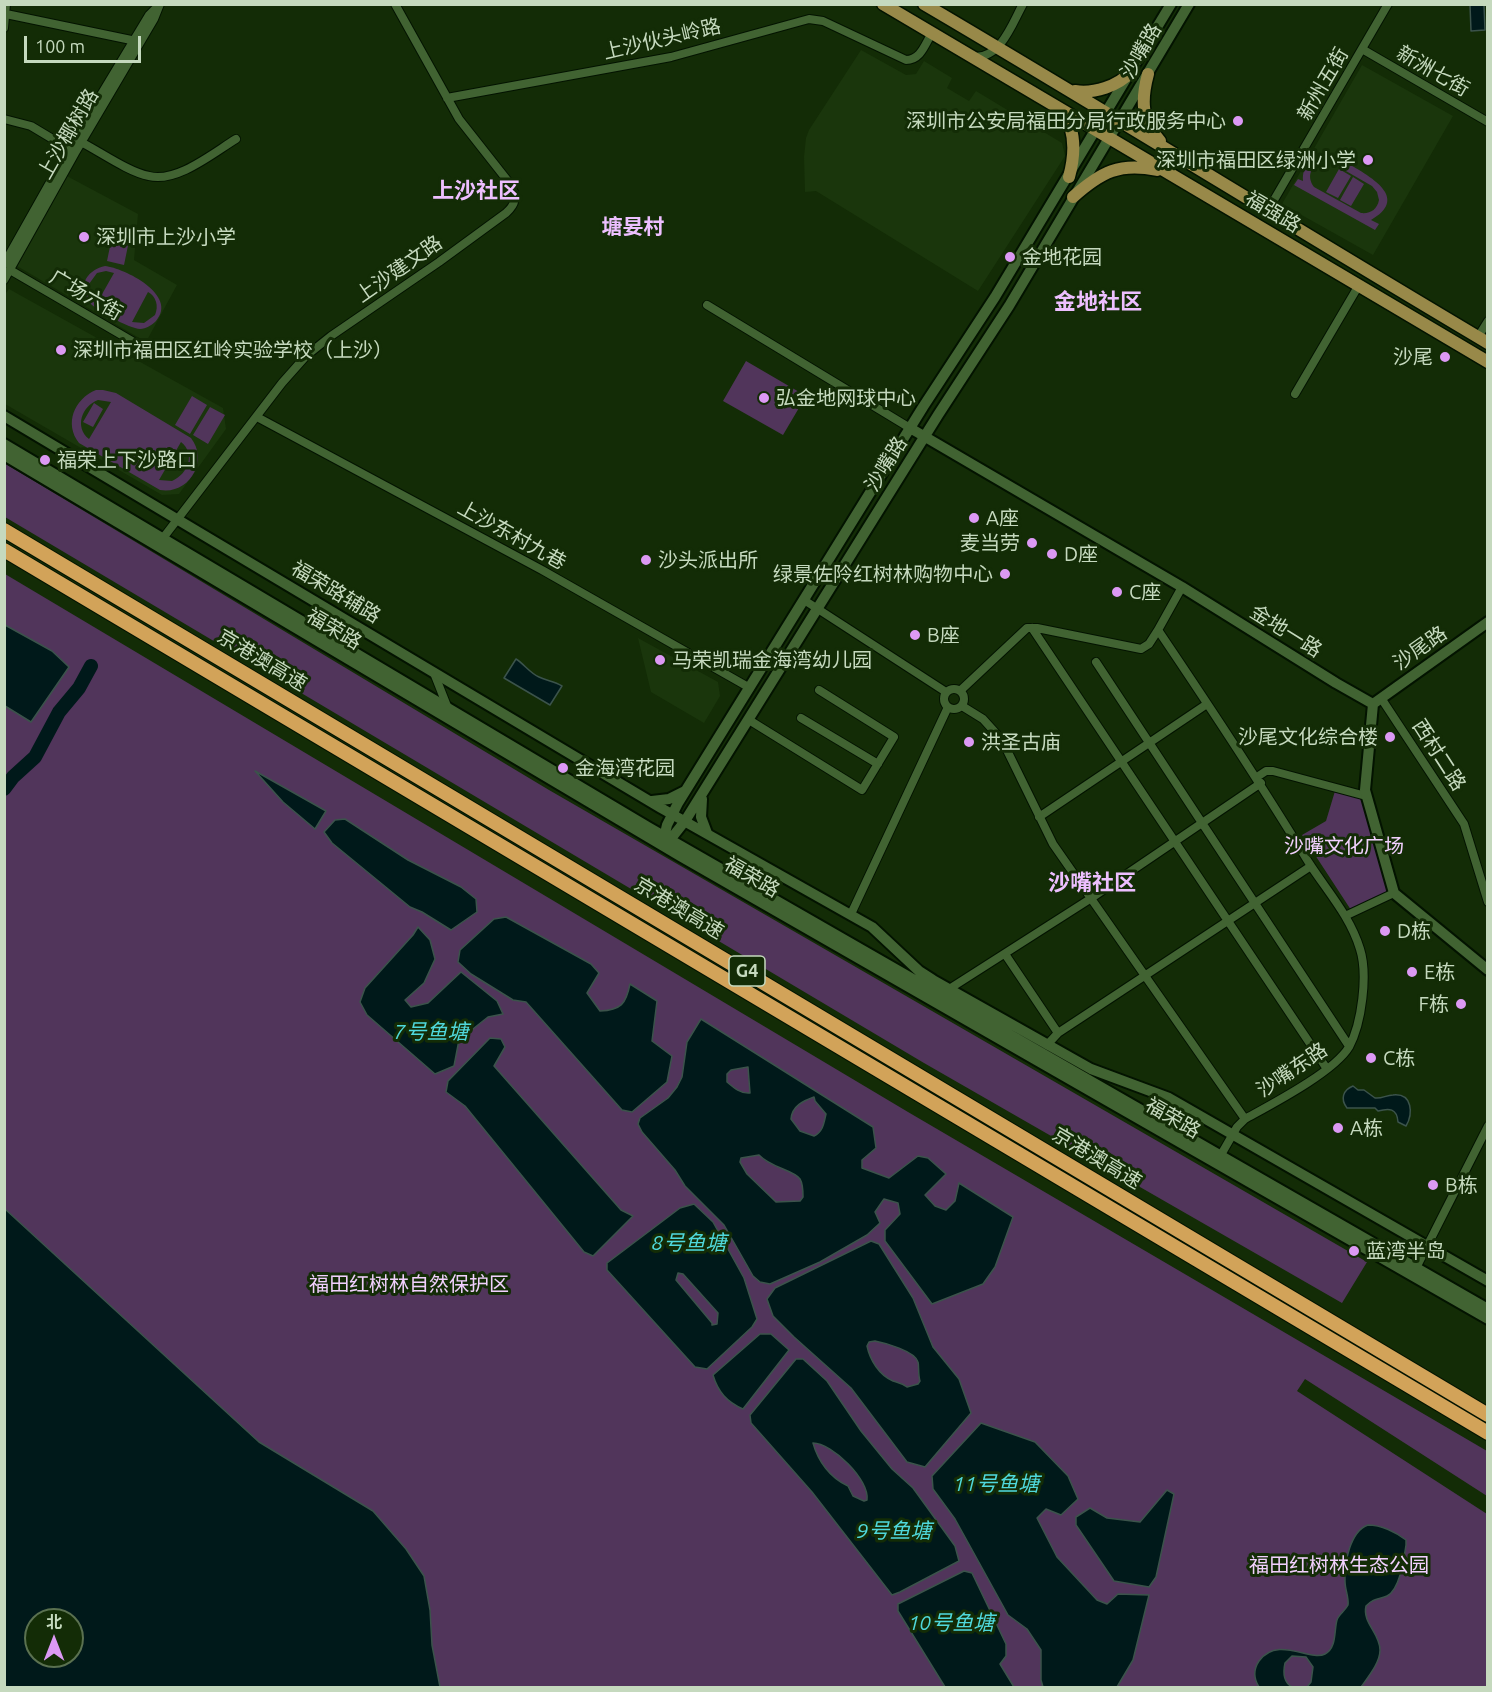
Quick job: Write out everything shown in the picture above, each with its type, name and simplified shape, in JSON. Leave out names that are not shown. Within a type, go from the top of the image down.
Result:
[{"type":"highway","name":"京港澳高速","points":[[4,530],[1488,1414]]},
{"type":"highway","name":"京港澳高速","points":[[4,550],[1488,1432]]},
{"type":"main road","name":"福强路","points":[[883,4],[1488,362]]},
{"type":"main road","name":"福强路","points":[[924,4],[1483,340]]},
{"type":"main road","points":[[1065,87],[1078,92],[1095,91],[1118,82],[1131,72]]},
{"type":"main road","points":[[1148,74],[1143,96],[1144,113],[1151,131],[1179,158]]},
{"type":"main road","points":[[1059,108],[1070,124],[1074,145],[1074,160],[1069,177]]},
{"type":"main road","points":[[1073,197],[1102,174],[1115,169],[1144,168],[1172,175]]},
{"type":"street","points":[[4,28],[6,4]]},
{"type":"street","name":"上沙建文路","points":[[160,542],[295,368],[319,345],[439,262],[513,206],[515,199],[511,185],[459,119],[395,4]]},
{"type":"street","points":[[972,56],[989,55],[998,48],[1023,4]]},
{"type":"street","name":"沙嘴路","points":[[665,842],[671,817],[687,789],[910,428],[1069,177],[1171,4]]},
{"type":"street","name":"沙嘴路","points":[[665,842],[686,821],[925,436],[1009,306],[1189,4]]},
{"type":"street","name":"新州五街","points":[[1267,212],[1388,4]]},
{"type":"street","name":"上沙椰树路","points":[[4,280],[7,267],[78,140],[137,41],[149,15],[159,5]]},
{"type":"street","points":[[6,14],[137,41]]},
{"type":"street","name":"上沙伙头岭路","points":[[447,98],[671,57],[809,19],[823,21],[906,60],[919,56],[932,33]]},
{"type":"street","name":"新洲七街","points":[[1362,49],[1488,122]]},
{"type":"street","points":[[4,119],[31,126],[72,151]]},
{"type":"street","points":[[78,140],[138,172],[154,177],[184,171],[236,139]]},
{"type":"street","name":"广场六街","points":[[7,267],[144,348]]},
{"type":"street","points":[[1295,394],[1359,285]]},
{"type":"street","points":[[707,305],[910,428]]},
{"type":"street","points":[[1483,340],[1488,321]]},
{"type":"street","name":"福荣路辅路","points":[[4,416],[649,800],[671,817],[686,821],[878,931],[944,992]]},
{"type":"street","name":"上沙东村九巷","points":[[257,417],[542,570],[750,687]]},
{"type":"street","name":"金地一路","points":[[910,428],[1182,587],[1336,683],[1377,701]]},
{"type":"street","name":"福荣路","points":[[4,444],[160,542],[665,842],[1414,1272],[1488,1319]]},
{"type":"street","name":"福荣路","points":[[4,455],[160,542],[447,708],[643,824],[665,842],[944,992],[1218,1160]]},
{"type":"street","points":[[961,690],[965,699],[962,706],[954,709],[948,707],[944,699],[946,692],[951,689],[961,690],[1027,628],[1141,649],[1149,644],[1182,587]]},
{"type":"street","points":[[804,600],[946,692]]},
{"type":"street","name":"沙尾路","points":[[1377,701],[1488,622]]},
{"type":"street","points":[[1032,628],[1327,1069]]},
{"type":"street","name":"沙嘴东路","points":[[1158,630],[1259,780],[1311,866],[1345,916],[1357,939],[1363,962],[1363,989],[1359,1019],[1349,1046],[1337,1063],[1245,1119],[1237,1127],[1218,1160]]},
{"type":"street","points":[[1096,662],[1349,1046]]},
{"type":"street","points":[[433,671],[447,708]]},
{"type":"street","points":[[748,720],[862,790],[894,736],[819,690]]},
{"type":"street","points":[[1377,701],[1365,784],[1366,796],[1394,893],[1488,970]]},
{"type":"street","name":"西村二路","points":[[1377,701],[1464,824],[1488,902]]},
{"type":"street","points":[[1039,817],[1208,704]]},
{"type":"street","points":[[962,706],[983,719],[1002,740],[1053,844],[1245,1119]]},
{"type":"street","points":[[851,915],[948,707]]},
{"type":"street","points":[[801,718],[878,764]]},
{"type":"street","points":[[944,992],[1090,899],[1203,822],[1259,780],[1266,771],[1366,796]]},
{"type":"street","points":[[649,800],[669,799],[687,789]]},
{"type":"street","points":[[704,792],[700,805],[701,817],[709,835]]},
{"type":"street","points":[[643,824],[658,826],[671,817]]},
{"type":"street","points":[[1047,1045],[1058,1033],[1311,866]]},
{"type":"street","points":[[1345,916],[1394,893]]},
{"type":"street","points":[[1005,954],[1058,1033]]},
{"type":"street","points":[[944,992],[1091,1069],[1162,1095],[1488,1281]]},
{"type":"street","points":[[1068,1068],[1091,1069]]},
{"type":"street","points":[[1091,1069],[1100,1086]]},
{"type":"street","points":[[1414,1272],[1488,1125]]},
{"type":"street","name":"福荣路","points":[[1414,1272],[1488,1309]]},
{"type":"shaded area","points":[[861,50],[906,75],[916,74],[924,61],[952,78],[947,88],[969,101],[976,91],[1062,143],[1065,156],[978,291],[816,191],[805,192],[804,157],[809,130]]},
{"type":"shaded area","name":"深圳市福田区绿洲小学","points":[[1362,65],[1453,116],[1373,255],[1282,204]]},
{"type":"shaded area","name":"深圳市上沙小学","points":[[65,175],[138,214],[134,260],[177,285],[146,342],[17,266]]},
{"type":"shaded area","name":"深圳市福田区红岭实验学校（上沙）","points":[[9,289],[223,408],[226,429],[179,494],[162,495],[5,404],[4,296]]},
{"type":"shaded area","name":"马荣凯瑞金海湾幼儿园","points":[[638,638],[718,682],[720,696],[704,723],[651,692]]},
{"type":"green space","points":[[1319,156],[1336,157],[1370,177],[1384,190],[1387,205],[1371,220],[1379,224],[1375,230],[1294,185],[1298,179],[1303,181],[1306,167]],"holes":[[[1320,163],[1332,163],[1372,186],[1379,200],[1375,209],[1361,213],[1314,187],[1310,179],[1313,168]]]},
{"type":"green space","points":[[1339,169],[1351,176],[1338,198],[1326,192]]},
{"type":"green space","points":[[1353,177],[1364,184],[1351,206],[1340,200]]},
{"type":"green space","points":[[114,227],[131,231],[124,265],[107,261]]},
{"type":"green space","points":[[105,266],[114,268],[146,284],[160,302],[161,311],[156,321],[144,328],[135,328],[112,318],[91,304],[84,294],[84,283],[94,270]],"holes":[[[106,271],[114,273],[97,303],[91,297],[89,284],[97,273]],[[148,292],[156,302],[155,315],[144,323],[132,322]]]},
{"type":"green space","name":"弘金地网球中心","points":[[746,361],[806,396],[783,435],[723,401]]},
{"type":"green space","points":[[96,390],[116,393],[191,438],[198,457],[197,466],[187,482],[170,490],[160,490],[79,443],[72,428],[72,420],[77,406],[88,394]],"holes":[[[98,400],[111,402],[89,439],[82,429],[82,417],[88,407]],[[181,442],[188,452],[186,469],[172,481],[159,480]]]},
{"type":"green space","points":[[192,396],[207,405],[190,434],[175,425]]},
{"type":"green space","points":[[94,403],[103,409],[93,427],[83,422]]},
{"type":"green space","points":[[210,407],[225,415],[208,444],[193,435]]},
{"type":"green space","points":[[4,463],[549,790],[1367,1262],[1342,1303],[924,1063],[5,517]]},
{"type":"green space","name":"福田红树林自然保护区","points":[[5,574],[908,1112],[1487,1451],[1487,1496],[1305,1379],[1297,1391],[1487,1514],[1487,1687],[5,1688]]},
{"type":"green space","name":"沙嘴文化广场","points":[[1335,791],[1362,798],[1388,887],[1386,893],[1351,910],[1302,835],[1326,821]]},
{"type":"water","points":[[1470,5],[1484,5],[1485,30],[1471,31]]},
{"type":"water","points":[[5,625],[52,651],[69,667],[31,722],[5,706]]},
{"type":"water","points":[[516,659],[536,675],[562,686],[550,705],[504,678]]},
{"type":"water","points":[[255,771],[326,811],[315,829],[283,802]]},
{"type":"water","points":[[345,819],[408,860],[461,887],[476,899],[477,912],[451,930],[410,907],[332,843],[324,832],[335,820]]},
{"type":"water","points":[[506,917],[591,964],[599,973],[587,993],[600,1011],[621,1005],[627,997],[630,984],[657,1001],[652,1041],[672,1056],[667,1082],[632,1112],[622,1110],[526,1002],[513,1000],[471,974],[458,962],[460,950],[494,919]]},
{"type":"water","name":"7号鱼塘","points":[[418,927],[430,940],[435,959],[424,983],[405,1000],[411,1007],[428,1003],[461,972],[497,1001],[503,1014],[488,1017],[459,1040],[454,1066],[435,1074],[367,1015],[360,1002],[365,988]]},
{"type":"water","points":[[701,1019],[873,1127],[876,1148],[862,1160],[862,1168],[889,1178],[918,1156],[928,1158],[946,1174],[925,1195],[935,1206],[946,1210],[955,1201],[959,1183],[1013,1217],[995,1267],[983,1284],[932,1304],[885,1241],[885,1230],[900,1214],[898,1203],[884,1199],[875,1212],[880,1223],[867,1235],[820,1262],[770,1284],[760,1282],[753,1276],[724,1225],[685,1186],[638,1124],[640,1118],[668,1098],[677,1087],[682,1077],[687,1042]],"holes":[[[748,1067],[750,1093],[744,1093],[727,1082],[727,1074],[731,1070]],[[814,1097],[826,1114],[821,1130],[814,1136],[800,1131],[791,1119],[793,1111],[802,1102]],[[759,1155],[770,1163],[793,1173],[802,1183],[803,1197],[800,1201],[776,1202],[747,1174],[740,1162],[741,1158]]]},
{"type":"water","points":[[490,1038],[501,1039],[505,1047],[494,1066],[621,1210],[633,1216],[593,1256],[584,1252],[465,1106],[446,1092],[448,1081]]},
{"type":"water","points":[[1353,1086],[1375,1098],[1393,1095],[1404,1097],[1410,1105],[1410,1116],[1406,1126],[1398,1122],[1392,1110],[1347,1108],[1344,1095]]},
{"type":"water","name":"8号鱼塘","points":[[694,1204],[713,1222],[744,1278],[757,1319],[752,1327],[707,1369],[695,1367],[607,1270],[607,1263],[680,1208]],"holes":[[[678,1273],[683,1274],[718,1313],[717,1324],[712,1325],[676,1280]]]},
{"type":"water","points":[[5,1209],[259,1442],[373,1511],[406,1549],[424,1576],[430,1610],[432,1645],[440,1687],[5,1687]]},
{"type":"water","points":[[871,1241],[879,1244],[913,1298],[933,1347],[959,1379],[971,1413],[925,1467],[907,1462],[851,1388],[773,1316],[767,1299],[775,1288]],"holes":[[[875,1341],[899,1348],[916,1358],[920,1381],[918,1384],[907,1387],[879,1371],[870,1357],[867,1346],[869,1342]]]},
{"type":"water","points":[[760,1334],[771,1334],[789,1350],[743,1409],[724,1396],[713,1375]]},
{"type":"water","name":"9号鱼塘","points":[[796,1359],[803,1359],[827,1381],[861,1431],[892,1469],[913,1488],[955,1546],[959,1561],[892,1595],[812,1492],[751,1423],[750,1415]],"holes":[[[813,1443],[839,1456],[856,1473],[866,1492],[867,1500],[853,1496],[848,1486],[826,1468]]]},
{"type":"water","name":"11号鱼塘","points":[[981,1423],[1035,1442],[1068,1476],[1078,1499],[1061,1515],[1046,1509],[1037,1518],[1057,1557],[1097,1600],[1107,1604],[1118,1594],[1149,1595],[1133,1660],[1117,1687],[1043,1687],[1041,1650],[1027,1629],[1008,1615],[955,1519],[933,1489],[932,1476]]},
{"type":"water","points":[[1167,1490],[1174,1494],[1156,1577],[1149,1587],[1114,1581],[1076,1525],[1076,1517],[1090,1508],[1107,1518],[1140,1522]]},
{"type":"water","points":[[1368,1525],[1378,1526],[1406,1540],[1403,1565],[1395,1587],[1387,1596],[1374,1600],[1366,1606],[1366,1618],[1377,1638],[1380,1650],[1376,1665],[1370,1674],[1361,1687],[1307,1687],[1311,1682],[1313,1667],[1306,1657],[1292,1656],[1285,1663],[1284,1673],[1285,1680],[1292,1687],[1259,1687],[1255,1671],[1259,1661],[1267,1654],[1284,1649],[1319,1656],[1332,1648],[1337,1620],[1348,1605],[1345,1574],[1349,1549],[1357,1534]]},
{"type":"water","name":"10号鱼塘","points":[[964,1571],[972,1573],[1006,1644],[1006,1656],[1000,1664],[1014,1687],[945,1687],[898,1611],[898,1604]]},
{"type":"waterway","points":[[4,789],[13,777],[35,757],[59,712],[79,688],[91,666]]},
{"type":"place","name":"深圳市公安局福田分局行政服务中心","points":[[1238,121]]},
{"type":"place","name":"深圳市福田区绿洲小学","points":[[1368,160]]},
{"type":"place","name":"深圳市上沙小学","points":[[84,237]]},
{"type":"place","name":"金地花园","points":[[1010,257]]},
{"type":"place","name":"深圳市福田区红岭实验学校（上沙）","points":[[61,350]]},
{"type":"place","name":"沙尾","points":[[1445,357]]},
{"type":"place","name":"弘金地网球中心","points":[[764,398]]},
{"type":"place","name":"福荣上下沙路口","points":[[45,460]]},
{"type":"place","name":"A座","points":[[974,518]]},
{"type":"place","name":"麦当劳","points":[[1032,543]]},
{"type":"place","name":"D座","points":[[1052,554]]},
{"type":"place","name":"沙头派出所","points":[[646,560]]},
{"type":"place","name":"绿景佐阾红树林购物中心","points":[[1005,574]]},
{"type":"place","name":"C座","points":[[1117,592]]},
{"type":"place","name":"B座","points":[[915,635]]},
{"type":"place","name":"马荣凯瑞金海湾幼儿园","points":[[660,660]]},
{"type":"place","name":"沙尾文化综合楼","points":[[1390,737]]},
{"type":"place","name":"洪圣古庙","points":[[969,742]]},
{"type":"place","name":"金海湾花园","points":[[563,768]]},
{"type":"place","name":"D栋","points":[[1385,931]]},
{"type":"place","name":"E栋","points":[[1412,972]]},
{"type":"place","name":"F栋","points":[[1461,1004]]},
{"type":"place","name":"C栋","points":[[1371,1058]]},
{"type":"place","name":"A栋","points":[[1338,1128]]},
{"type":"place","name":"B栋","points":[[1433,1185]]},
{"type":"place","name":"蓝湾半岛","points":[[1354,1251]]},
{"type":"district","name":"上沙社区","points":[[476,191]]},
{"type":"district","name":"塘妟村","points":[[633,227]]},
{"type":"district","name":"金地社区","points":[[1098,302]]},
{"type":"district","name":"沙嘴社区","points":[[1092,883]]},
{"type":"park label","name":"福田红树林生态公园","points":[[1339,1565]]}]
